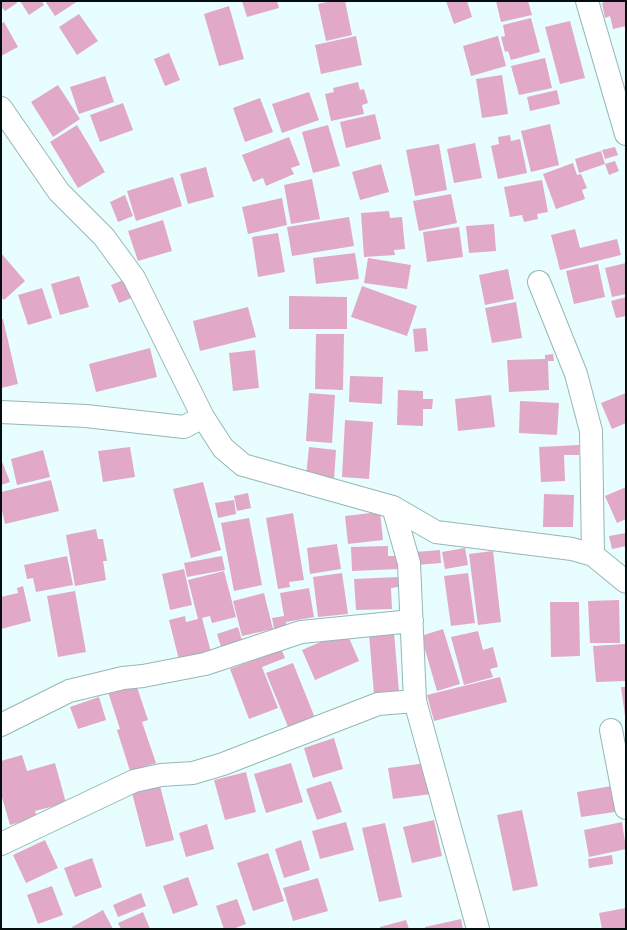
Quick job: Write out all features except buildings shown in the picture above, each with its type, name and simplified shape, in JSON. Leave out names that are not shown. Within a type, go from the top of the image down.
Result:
[{"type":"street","points":[[587,1],[626,134]]},
{"type":"street","points":[[1,108],[59,192],[104,237],[134,278],[203,417],[223,448],[243,465],[393,507],[436,532],[572,549],[593,555],[626,582]]},
{"type":"street","points":[[539,282],[576,374],[591,431],[593,555]]},
{"type":"street","points":[[1,412],[86,416],[184,427],[203,417]]},
{"type":"street","points":[[393,507],[409,563],[415,701],[478,929]]},
{"type":"street","points":[[1,725],[69,691],[123,678],[143,676],[205,664],[300,632],[412,621]]},
{"type":"street","points":[[1,844],[134,781],[162,775],[193,773],[224,764],[378,704],[415,701]]},
{"type":"street","points":[[611,730],[626,808]]}]
